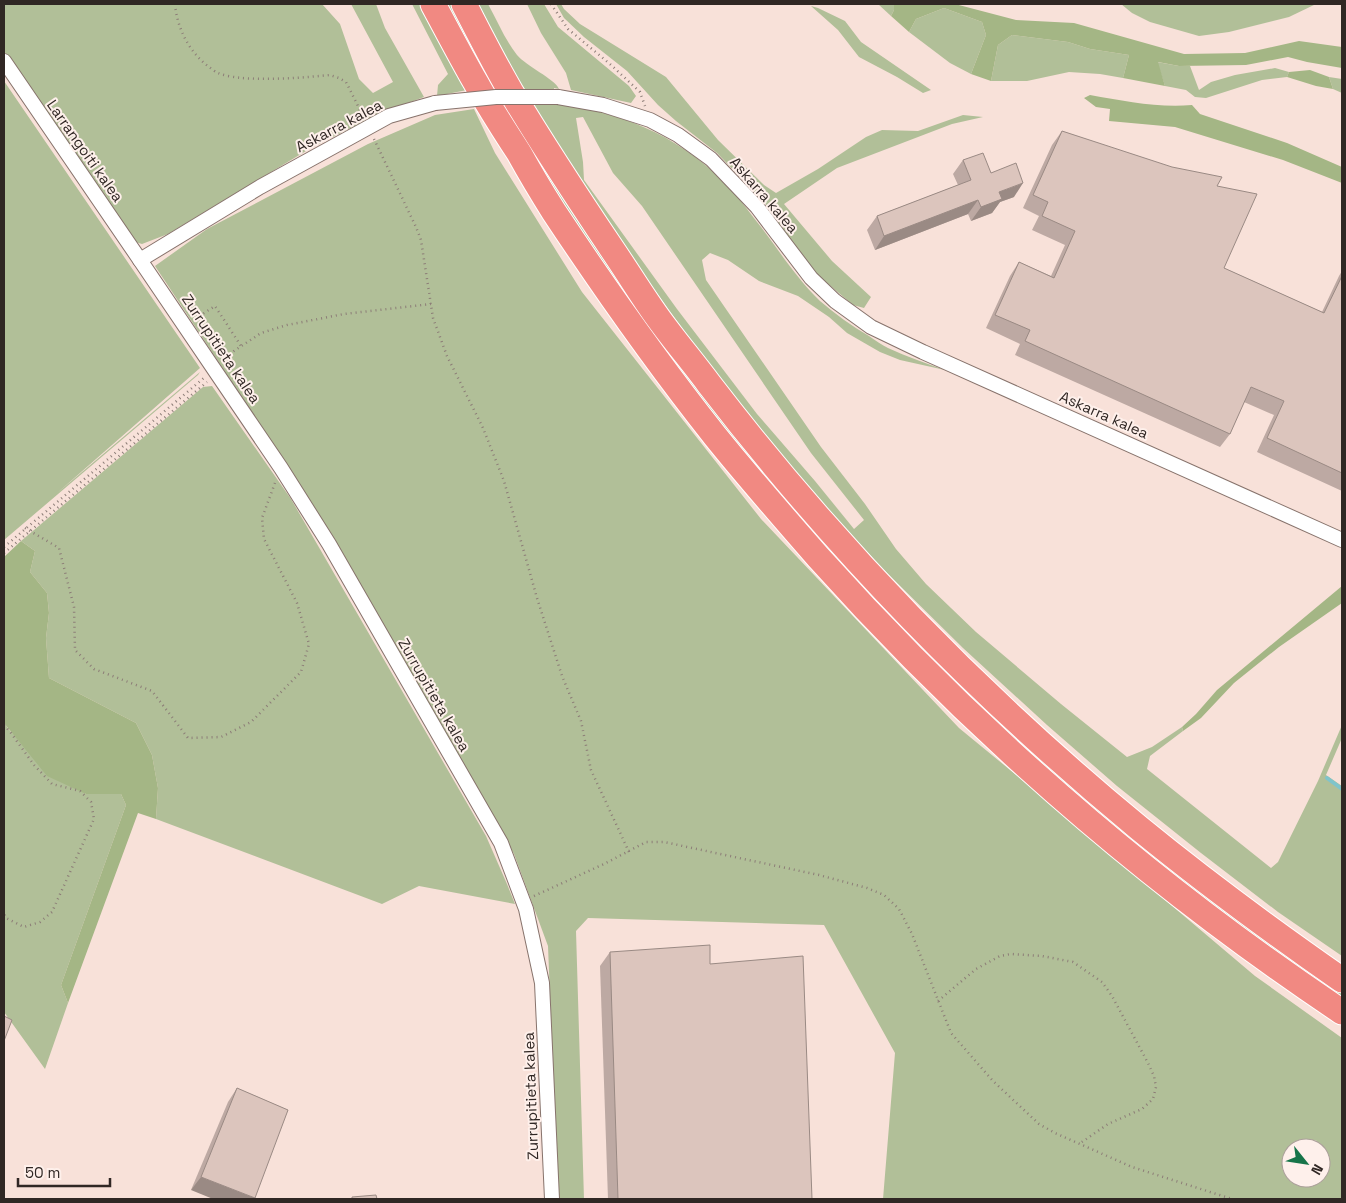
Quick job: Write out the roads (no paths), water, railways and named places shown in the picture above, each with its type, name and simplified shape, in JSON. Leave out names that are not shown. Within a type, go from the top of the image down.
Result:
[{"type":"highway","points":[[433,4],[477,84],[558,218],[637,333],[716,437],[785,520],[926,672],[1066,802],[1132,857],[1221,926],[1342,1014]]},
{"type":"highway","points":[[464,4],[510,90],[577,197],[657,316],[740,424],[804,502],[869,574],[948,656],[1089,786],[1212,886],[1342,980]]},
{"type":"street","name":"Larrangoiti kalea","points":[[4,61],[140,260]]},
{"type":"street","name":"Askarra kalea","points":[[140,260],[260,187],[389,116],[435,103],[496,97],[558,97],[603,105],[650,120],[678,135],[712,159],[757,206],[811,278],[835,301],[871,327],[1342,540]]},
{"type":"street","name":"Zurrupitieta kalea","points":[[140,260],[185,326],[211,374],[281,468],[329,544],[501,842],[526,910],[542,983],[552,1199]]},
{"type":"waterway","points":[[1327,778],[1342,789]]}]
